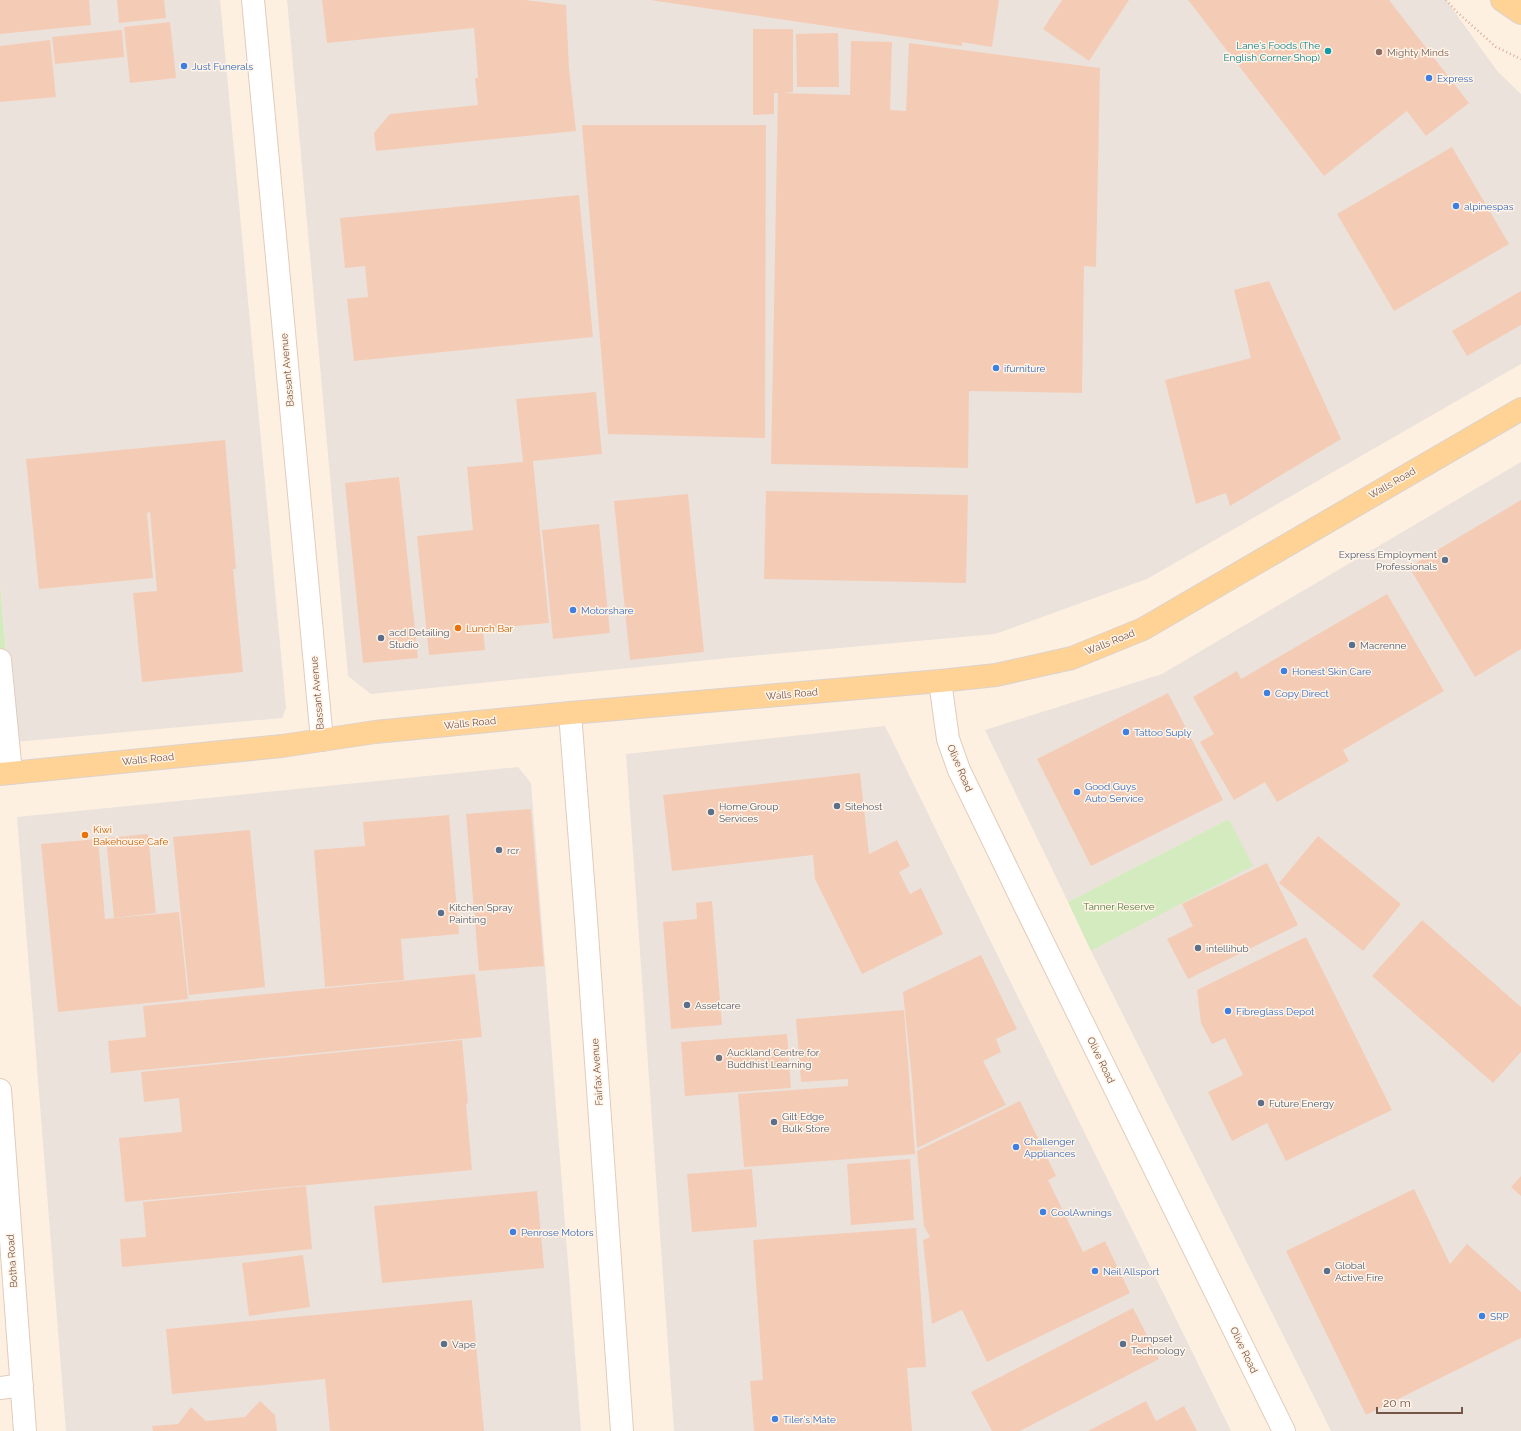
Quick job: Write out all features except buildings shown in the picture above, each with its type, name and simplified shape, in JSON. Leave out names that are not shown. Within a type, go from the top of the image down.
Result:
[{"type":"main road","points":[[1502,0],[1521,12]]},
{"type":"main road","name":"Walls Road","points":[[5,773],[282,746],[375,732],[996,675],[1072,658],[1143,629],[1521,409]]},
{"type":"street","name":"Bassant Avenue","points":[[253,0],[322,740]]},
{"type":"street","points":[[0,660],[5,773]]},
{"type":"street","name":"Olive Road","points":[[940,681],[948,739],[959,770],[1284,1431]]},
{"type":"street","name":"Fairfax Avenue","points":[[570,713],[622,1431]]},
{"type":"street","name":"Botha Road","points":[[0,1090],[25,1431]]},
{"type":"street","points":[[0,1388],[22,1385]]},
{"type":"path","points":[[1446,0],[1496,48],[1521,59]]},
{"type":"shaded area","points":[[0,0],[220,0],[286,708],[282,718],[15,742],[0,584]]},
{"type":"shaded area","points":[[287,0],[1446,0],[1498,72],[1521,94],[1521,364],[1147,579],[995,634],[729,658],[371,694],[348,676]]},
{"type":"shaded area","points":[[1521,462],[1521,1431],[1331,1431],[1091,951],[1252,866],[1229,819],[1068,902],[985,730],[1162,674]]},
{"type":"shaded area","points":[[885,726],[1231,1431],[674,1431],[626,754]]},
{"type":"shaded area","points":[[518,767],[531,783],[581,1431],[66,1431],[17,817]]},
{"type":"green space","points":[[0,584],[10,697],[0,744]]},
{"type":"green space","name":"Tanner Reserve","points":[[1229,819],[1253,866],[1091,951],[1068,902]]},
{"type":"place","name":"Lane's Foods (The English Corner Shop)","points":[[1328,51]]},
{"type":"place","name":"Mighty Minds","points":[[1379,52]]},
{"type":"place","name":"Just Funerals","points":[[184,66]]},
{"type":"place","name":"Express","points":[[1429,78]]},
{"type":"place","name":"alpinespas","points":[[1456,206]]},
{"type":"place","name":"ifurniture","points":[[996,368]]},
{"type":"place","name":"Express Employment Professionals","points":[[1445,560]]},
{"type":"place","name":"Motorshare","points":[[573,610]]},
{"type":"place","name":"Lunch Bar","points":[[458,628]]},
{"type":"place","name":"acd Detailing Studio","points":[[381,638]]},
{"type":"place","name":"Macrenne","points":[[1352,645]]},
{"type":"place","name":"Honest Skin Care","points":[[1284,671]]},
{"type":"place","name":"Copy Direct","points":[[1267,693]]},
{"type":"place","name":"Tattoo Suply","points":[[1126,732]]},
{"type":"place","name":"Good Guys Auto Service","points":[[1077,792]]},
{"type":"place","name":"Sitehost","points":[[837,806]]},
{"type":"place","name":"Home Group Services","points":[[711,812]]},
{"type":"place","name":"Kiwi Bakehouse Cafe","points":[[85,835]]},
{"type":"place","name":"rcr","points":[[499,850]]},
{"type":"place","name":"Kitchen Spray Painting","points":[[441,913]]},
{"type":"place","name":"intellihub","points":[[1198,948]]},
{"type":"place","name":"Assetcare","points":[[687,1005]]},
{"type":"place","name":"Fibreglass Depot","points":[[1228,1011]]},
{"type":"place","name":"Auckland Centre for Buddhist Learning","points":[[719,1058]]},
{"type":"place","name":"Future Energy","points":[[1261,1103]]},
{"type":"place","name":"Gilt Edge Bulk Store","points":[[774,1122]]},
{"type":"place","name":"Challenger Appliances","points":[[1016,1147]]},
{"type":"place","name":"CoolAwnings","points":[[1043,1212]]},
{"type":"place","name":"Penrose Motors","points":[[513,1232]]},
{"type":"place","name":"Neil Allsport","points":[[1095,1271]]},
{"type":"place","name":"Global Active Fire","points":[[1327,1271]]},
{"type":"place","name":"SRP","points":[[1482,1316]]},
{"type":"place","name":"Vape","points":[[444,1344]]},
{"type":"place","name":"Pumpset Technology","points":[[1123,1344]]},
{"type":"place","name":"Tiler's Mate","points":[[775,1419]]}]
